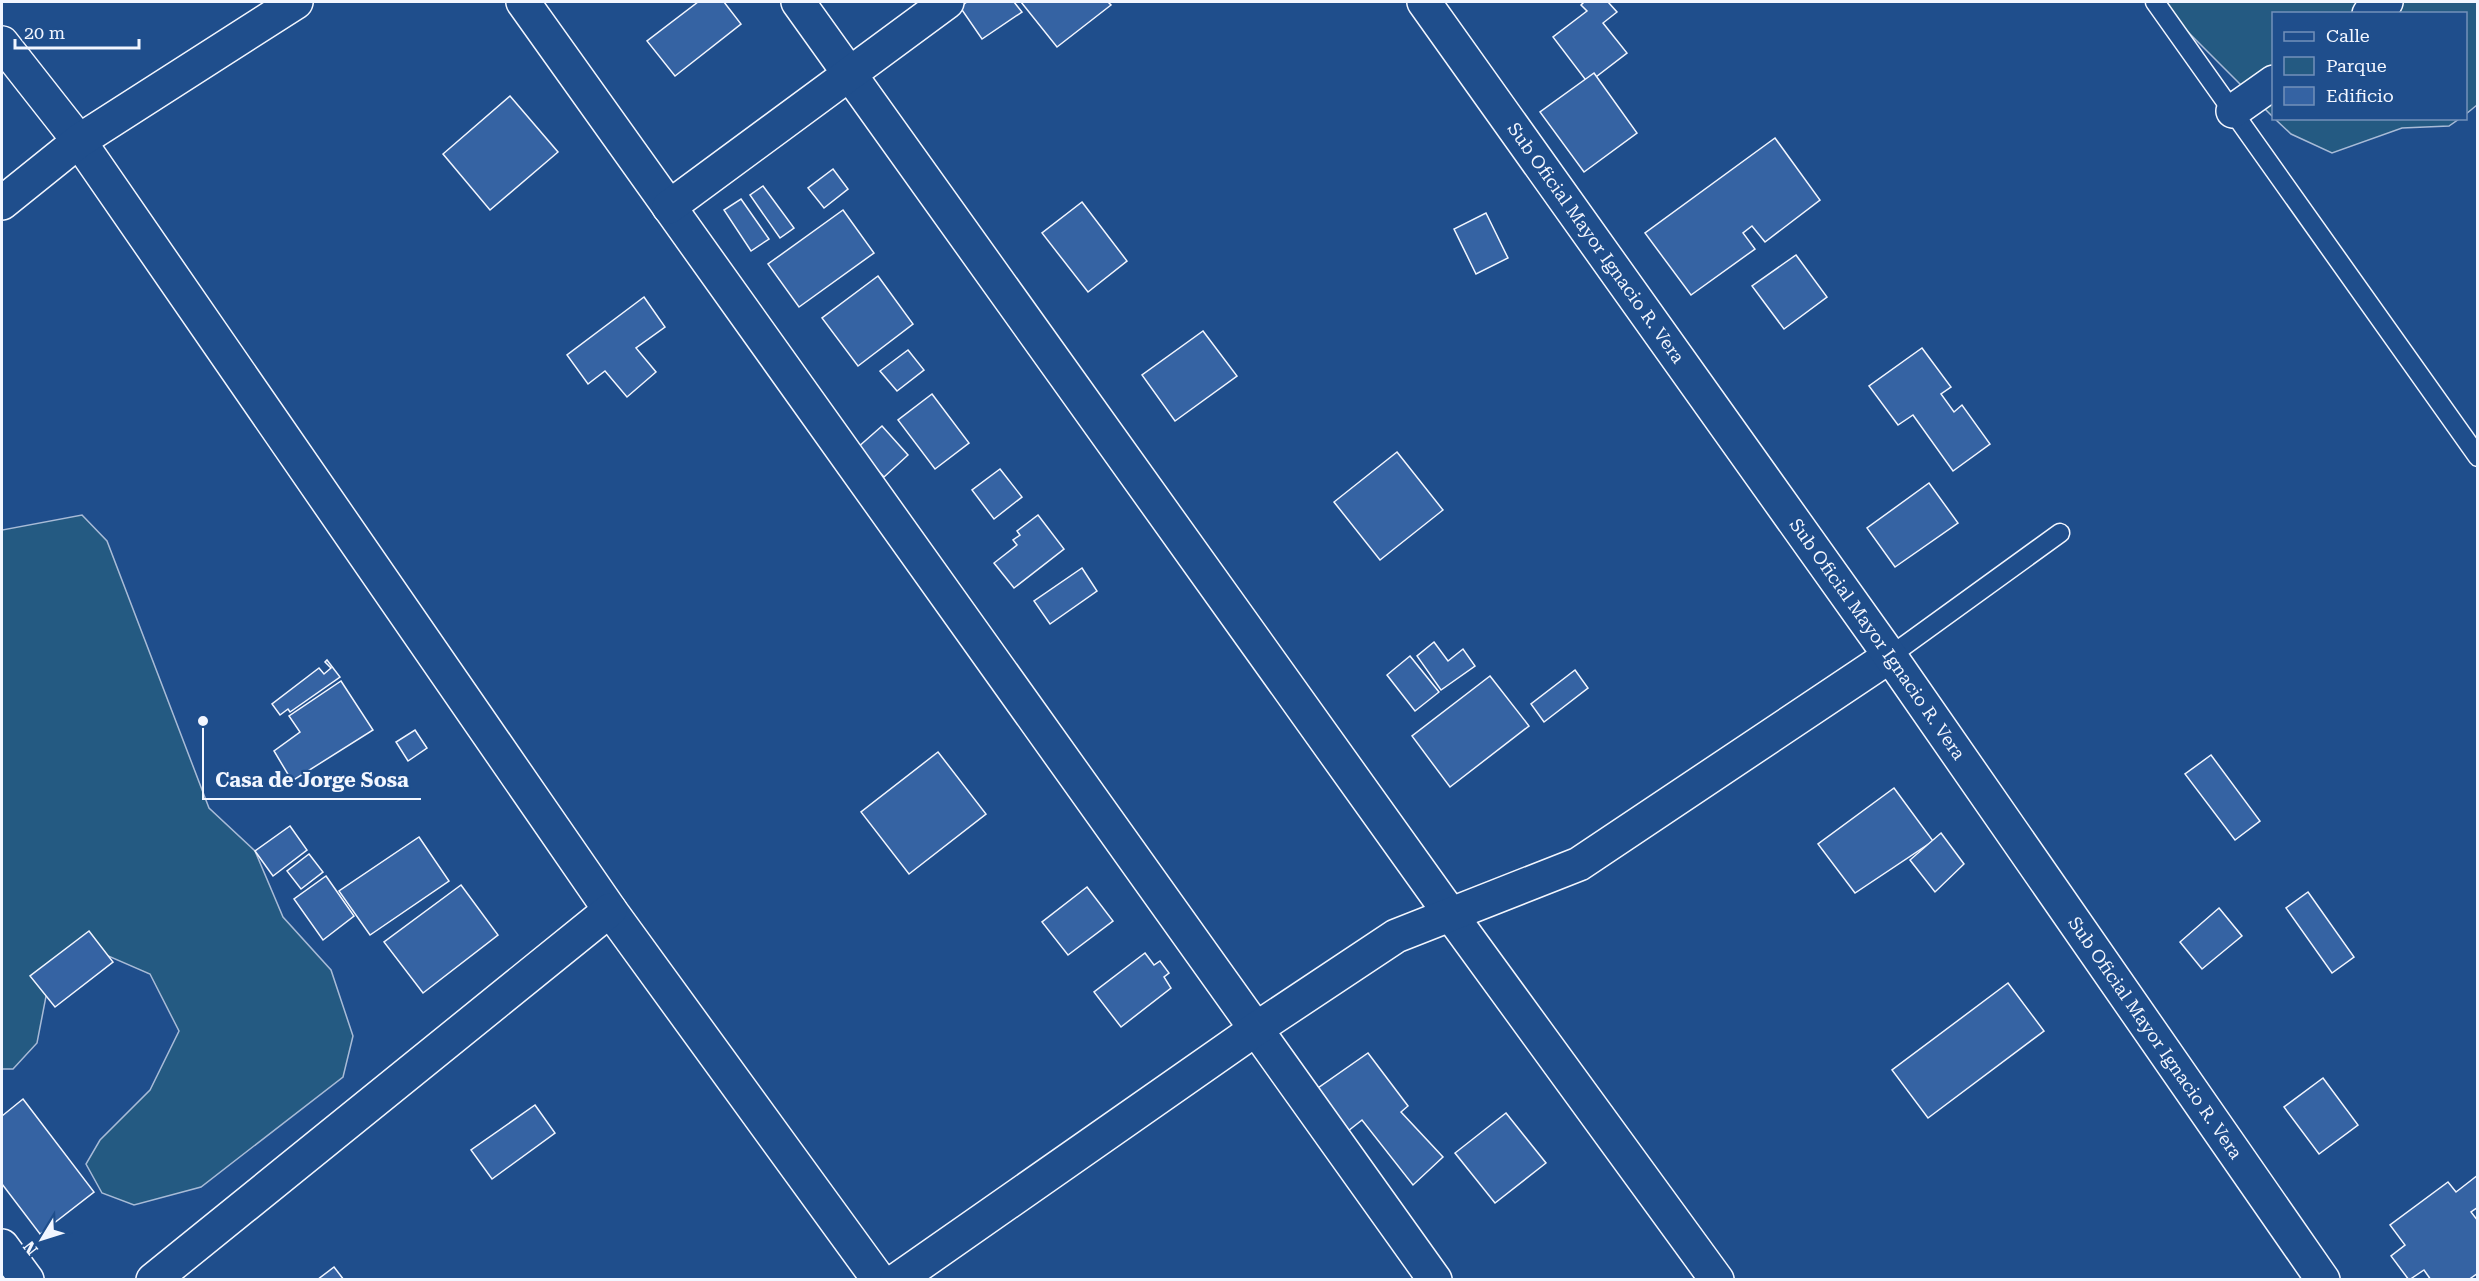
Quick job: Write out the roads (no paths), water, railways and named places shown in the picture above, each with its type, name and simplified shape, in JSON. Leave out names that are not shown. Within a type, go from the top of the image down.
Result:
[{"type":"street","points":[[2,203],[79,141],[296,2]]},
{"type":"street","points":[[523,2],[1435,1280]]},
{"type":"street","points":[[798,2],[1451,915],[1717,1280]]},
{"type":"street","points":[[669,207],[947,2]]},
{"type":"street","name":"Sub Oficial Mayor Ignacio R. Vera","points":[[1424,2],[1890,656],[2323,1280]]},
{"type":"street","points":[[2372,12],[2386,2]]},
{"type":"street","points":[[2,43],[79,141],[610,910],[879,1280]]},
{"type":"street","points":[[2233,111],[2272,83]]},
{"type":"street","points":[[897,1280],[1256,1029],[1396,936],[1579,864],[1890,656]]},
{"type":"street","points":[[153,1280],[610,910]]},
{"type":"street","points":[[2,1246],[27,1280]]},
{"type":"lane","points":[[2155,2],[2478,457]]},
{"type":"lane","points":[[1890,656],[2060,533]]},
{"type":"place","name":"Casa de Jorge Sosa","points":[[203,721]]}]
